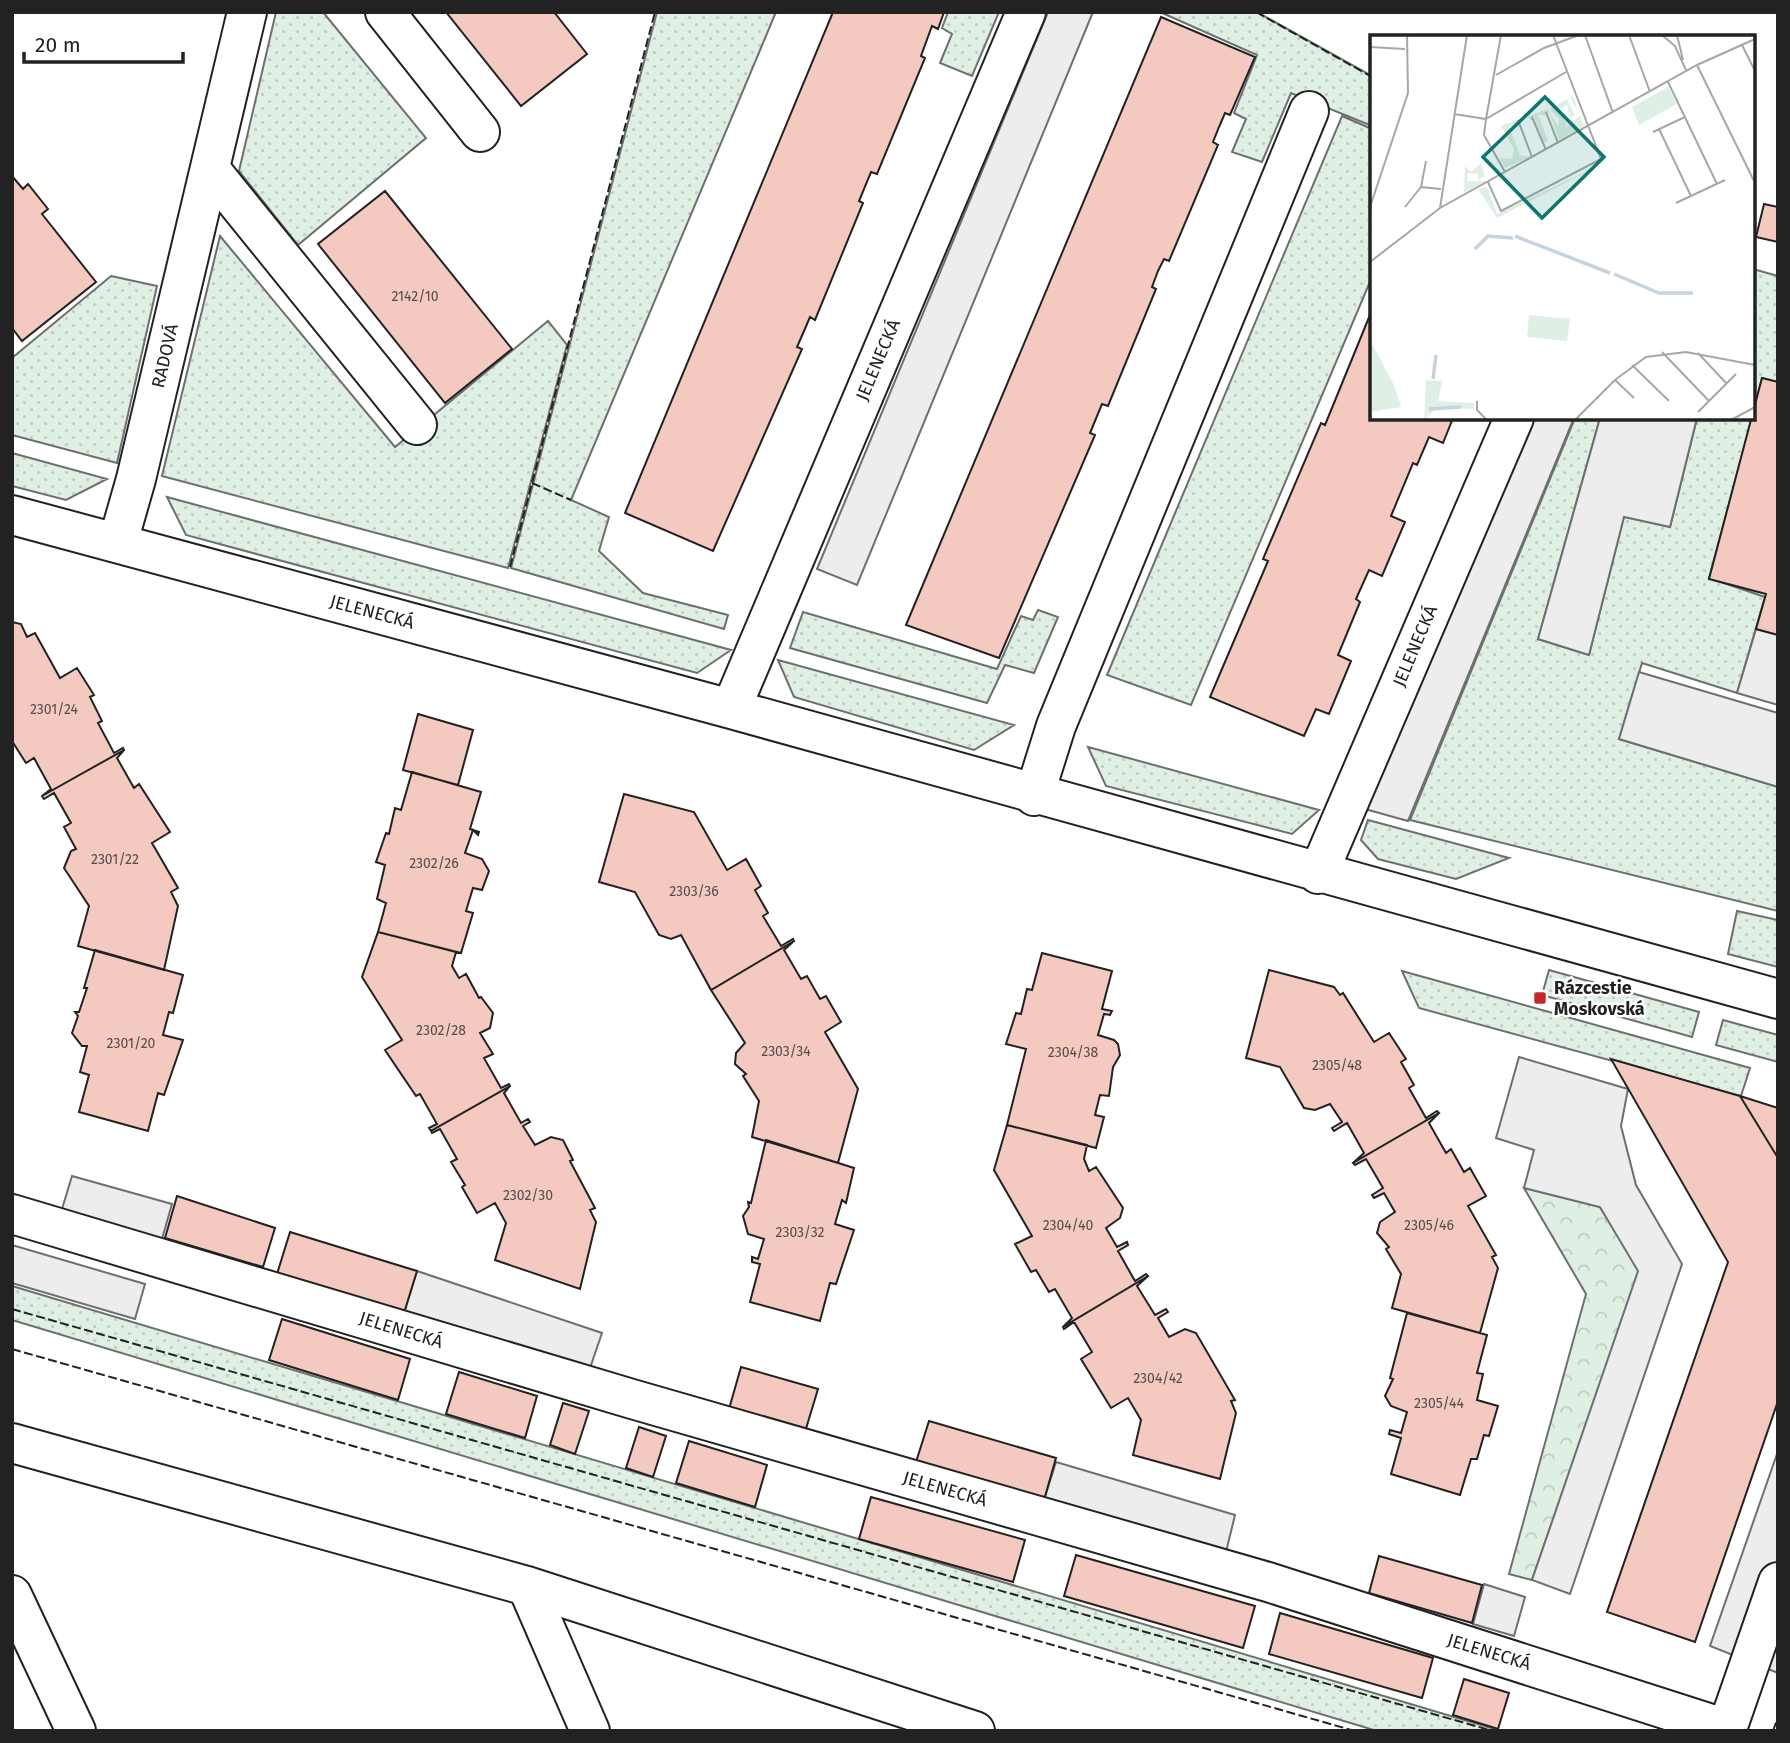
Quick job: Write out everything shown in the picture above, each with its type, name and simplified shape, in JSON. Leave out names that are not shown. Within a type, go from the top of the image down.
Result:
[{"type":"street","name":"RADOVÁ","points":[[118,542],[247,12]]},
{"type":"street","points":[[385,12],[480,132]]},
{"type":"street","name":"JELENECKÁ","points":[[731,709],[1026,12]]},
{"type":"street","points":[[1034,796],[1056,726],[1309,111]]},
{"type":"street","points":[[210,169],[417,425]]},
{"type":"street","name":"JELENECKÁ","points":[[1318,874],[1513,420]]},
{"type":"street","name":"JELENECKÁ","points":[[12,515],[731,709],[1034,796],[1778,999]]},
{"type":"street","name":"JELENECKÁ","points":[[12,1214],[632,1399],[1268,1582],[1727,1729],[1778,1582]]},
{"type":"street","points":[[12,1443],[527,1586],[975,1731]]},
{"type":"street","points":[[527,1586],[590,1731]]},
{"type":"street","points":[[12,1595],[76,1731]]},
{"type":"green space","points":[[276,12],[323,12],[426,138],[298,245],[239,171]]},
{"type":"green space","points":[[657,12],[776,12],[571,500],[609,517],[599,551],[643,593],[728,615],[724,629],[511,568]]},
{"type":"green space","points":[[948,12],[999,12],[972,76],[940,63],[952,34],[942,28]]},
{"type":"green space","points":[[1160,12],[1257,12],[1370,75],[1370,125],[1291,93],[1262,162],[1232,152],[1246,119],[1234,113],[1257,55]]},
{"type":"green space","points":[[1342,116],[1370,128],[1370,282],[1191,705],[1107,675]]},
{"type":"green space","points":[[220,236],[395,447],[548,321],[567,345],[508,568],[162,476]]},
{"type":"green space","points":[[1755,270],[1778,276],[1778,382],[1762,378],[1755,405]]},
{"type":"green space","points":[[111,276],[157,286],[117,463],[12,435],[12,358]]},
{"type":"green space","points":[[1574,420],[1599,420],[1538,639],[1589,655],[1624,516],[1670,527],[1697,420],[1751,420],[1709,578],[1765,597],[1737,693],[1642,663],[1619,739],[1778,787],[1778,911],[1410,820]]},
{"type":"green space","points":[[12,453],[107,479],[66,500],[12,486]]},
{"type":"green space","points":[[167,497],[731,650],[697,673],[186,535]]},
{"type":"green space","points":[[1038,610],[1058,617],[1034,673],[1005,665],[987,703],[790,648],[803,612],[997,669],[1021,616],[1033,620]]},
{"type":"green space","points":[[778,660],[1014,725],[974,750],[794,697]]},
{"type":"green space","points":[[1088,747],[1319,810],[1292,834],[1106,786]]},
{"type":"green space","points":[[1368,820],[1509,858],[1456,879],[1378,859],[1361,840]]},
{"type":"green space","points":[[1737,911],[1778,920],[1778,967],[1728,954]]},
{"type":"green space","points":[[1549,970],[1699,1012],[1692,1037],[1542,995]]},
{"type":"green space","points":[[1402,971],[1750,1068],[1741,1096],[1419,1008]]},
{"type":"green space","points":[[1723,1020],[1778,1035],[1778,1062],[1716,1045]]},
{"type":"green space","points":[[1524,1188],[1600,1207],[1639,1271],[1532,1580],[1509,1574],[1586,1294]]},
{"type":"green space","points":[[12,1286],[1501,1731],[1377,1731],[12,1320]]},
{"type":"shaded area","points":[[1048,12],[1093,12],[857,585],[817,569]]},
{"type":"shaded area","points":[[1513,420],[1573,420],[1408,821],[1347,804]]},
{"type":"shaded area","points":[[1599,420],[1697,420],[1670,527],[1624,517],[1589,655],[1538,639]]},
{"type":"shaded area","points":[[1756,629],[1778,635],[1778,705],[1737,693]]},
{"type":"shaded area","points":[[1639,672],[1778,713],[1778,787],[1619,739]]},
{"type":"shaded area","points":[[1519,1057],[1628,1089],[1621,1126],[1636,1185],[1682,1264],[1570,1594],[1532,1580],[1638,1271],[1600,1207],[1524,1188],[1534,1150],[1496,1138]]},
{"type":"shaded area","points":[[72,1176],[172,1204],[162,1239],[62,1209]]},
{"type":"shaded area","points":[[12,1245],[145,1284],[135,1319],[12,1283]]},
{"type":"shaded area","points":[[417,1271],[602,1333],[589,1371],[404,1313]]},
{"type":"shaded area","points":[[1778,1451],[1778,1673],[1710,1646]]},
{"type":"shaded area","points":[[1056,1462],[1235,1515],[1226,1552],[1044,1500]]},
{"type":"shaded area","points":[[1484,1584],[1525,1597],[1514,1636],[1473,1624]]},
{"type":"building","points":[[446,12],[554,12],[587,54],[521,106]]},
{"type":"building","points":[[833,12],[944,12],[938,29],[932,26],[921,56],[925,58],[877,174],[871,172],[859,201],[863,203],[815,320],[810,317],[797,347],[802,349],[713,551],[625,513]]},
{"type":"building","points":[[1161,17],[1255,57],[1230,115],[1225,113],[1219,127],[1213,142],[1218,145],[1169,261],[1164,259],[1158,271],[1152,287],[1156,289],[1108,406],[1102,404],[1090,433],[1095,435],[999,658],[906,625]]},
{"type":"building","points":[[12,176],[23,189],[28,184],[48,209],[42,214],[96,282],[22,341],[12,328]]},
{"type":"building","points":[[385,191],[512,349],[445,403],[318,244]]},
{"type":"building","points":[[1764,204],[1778,207],[1778,242],[1756,237]]},
{"type":"building","points":[[1370,315],[1370,420],[1452,420],[1443,443],[1429,437],[1417,465],[1413,463],[1391,516],[1405,522],[1382,576],[1369,570],[1356,599],[1360,602],[1338,655],[1351,661],[1329,714],[1316,709],[1304,736],[1210,697],[1268,561],[1263,559],[1321,423],[1325,425]]},
{"type":"building","points":[[1762,378],[1778,382],[1778,635],[1756,629],[1766,594],[1709,579],[1751,420],[1755,420],[1755,405]]},
{"type":"building","points":[[12,622],[21,624],[27,637],[35,633],[60,678],[77,668],[94,695],[90,697],[102,721],[98,723],[114,753],[123,748],[124,750],[42,796],[51,789],[34,758],[26,763],[12,741]]},
{"type":"building","points":[[418,714],[473,730],[458,785],[403,770]]},
{"type":"building","points":[[124,750],[117,758],[134,788],[139,784],[170,832],[152,843],[178,888],[171,892],[178,906],[164,970],[78,946],[89,906],[64,868],[71,851],[76,849],[64,827],[71,823],[54,793],[44,799],[42,796]]},
{"type":"building","points":[[412,772],[481,792],[465,853],[482,859],[489,871],[482,890],[473,888],[466,911],[473,913],[461,953],[378,932],[386,903],[377,899],[385,865],[376,862],[386,833],[389,834],[395,808],[401,810]]},
{"type":"building","points":[[624,794],[694,812],[727,870],[746,859],[761,886],[755,890],[768,913],[763,916],[781,946],[793,939],[794,941],[711,990],[681,935],[671,939],[659,935],[635,892],[599,882]]},
{"type":"building","points":[[378,932],[456,952],[452,966],[459,978],[466,974],[479,998],[481,997],[493,1013],[490,1028],[480,1033],[493,1054],[484,1058],[501,1088],[509,1084],[510,1086],[431,1131],[429,1128],[437,1124],[420,1094],[416,1096],[385,1050],[402,1040],[362,977]]},
{"type":"building","points":[[794,941],[784,950],[801,979],[807,976],[820,999],[826,996],[841,1022],[825,1032],[858,1089],[838,1163],[752,1137],[759,1101],[743,1076],[746,1074],[735,1064],[736,1053],[745,1043],[711,990]]},
{"type":"building","points":[[95,950],[183,975],[173,1013],[169,1012],[163,1035],[183,1040],[164,1095],[158,1093],[148,1131],[79,1112],[89,1075],[80,1072],[87,1046],[82,1046],[72,1033],[78,1016],[75,1012],[79,1012],[87,988],[84,988]]},
{"type":"building","points":[[1042,953],[1112,971],[1102,1009],[1112,1011],[1110,1015],[1104,1014],[1098,1035],[1114,1040],[1118,1044],[1120,1055],[1113,1067],[1109,1096],[1100,1095],[1095,1115],[1104,1117],[1096,1148],[1007,1125],[1026,1049],[1006,1044],[1016,1013],[1021,1014],[1027,989],[1032,990]]},
{"type":"building","points":[[1269,970],[1334,987],[1340,995],[1343,993],[1374,1042],[1389,1033],[1406,1059],[1401,1062],[1414,1085],[1409,1088],[1426,1118],[1437,1111],[1439,1113],[1353,1163],[1364,1153],[1347,1123],[1334,1131],[1332,1128],[1342,1122],[1330,1104],[1315,1110],[1304,1108],[1280,1067],[1246,1058]]},
{"type":"building","points":[[1611,1059],[1740,1096],[1778,1158],[1778,1401],[1695,1642],[1607,1612],[1728,1262]]},
{"type":"building","points":[[510,1086],[504,1093],[521,1123],[528,1119],[530,1122],[523,1126],[535,1145],[551,1137],[563,1140],[573,1160],[570,1161],[595,1208],[590,1210],[596,1222],[580,1289],[495,1260],[506,1223],[495,1203],[477,1213],[451,1162],[457,1159],[440,1129],[432,1133],[431,1131]]},
{"type":"building","points":[[1740,1096],[1778,1108],[1778,1158]]},
{"type":"building","points":[[1439,1113],[1429,1123],[1446,1153],[1451,1149],[1464,1172],[1470,1168],[1486,1196],[1468,1206],[1496,1255],[1492,1257],[1498,1268],[1480,1333],[1392,1308],[1401,1274],[1386,1249],[1389,1247],[1377,1233],[1380,1222],[1395,1212],[1384,1193],[1374,1198],[1372,1195],[1383,1188],[1366,1159],[1355,1165],[1353,1163]]},
{"type":"building","points":[[1007,1125],[1087,1145],[1084,1159],[1089,1171],[1096,1167],[1123,1208],[1120,1218],[1106,1228],[1117,1247],[1127,1242],[1128,1245],[1118,1251],[1135,1281],[1146,1274],[1148,1276],[1063,1327],[1072,1318],[1055,1289],[1049,1292],[1036,1270],[1031,1272],[1015,1244],[1032,1236],[994,1170]]},
{"type":"building","points":[[766,1140],[854,1168],[846,1203],[842,1200],[835,1224],[854,1230],[836,1284],[830,1283],[820,1321],[750,1302],[760,1264],[752,1262],[752,1257],[758,1259],[764,1239],[748,1234],[743,1216],[749,1207],[748,1202],[751,1203]]},
{"type":"building","points":[[177,1196],[275,1228],[263,1267],[165,1238]]},
{"type":"building","points":[[290,1232],[417,1271],[404,1313],[277,1274]]},
{"type":"building","points":[[1148,1276],[1137,1286],[1155,1315],[1166,1309],[1168,1312],[1158,1318],[1169,1337],[1185,1329],[1196,1333],[1235,1400],[1231,1401],[1236,1413],[1220,1479],[1133,1455],[1141,1420],[1128,1398],[1111,1408],[1081,1359],[1092,1352],[1074,1322],[1064,1329],[1063,1327]]},
{"type":"building","points":[[1407,1313],[1487,1335],[1477,1373],[1483,1374],[1477,1400],[1498,1406],[1489,1436],[1484,1435],[1477,1459],[1471,1459],[1460,1495],[1391,1474],[1401,1438],[1389,1434],[1390,1430],[1401,1433],[1407,1412],[1391,1406],[1385,1396],[1393,1379],[1390,1378]]},
{"type":"building","points":[[282,1319],[410,1359],[398,1400],[269,1360]]},
{"type":"building","points":[[741,1367],[818,1389],[805,1432],[729,1409]]},
{"type":"building","points":[[459,1372],[537,1396],[525,1438],[446,1414]]},
{"type":"building","points":[[563,1403],[589,1411],[575,1454],[550,1445]]},
{"type":"building","points":[[929,1421],[1056,1458],[1044,1500],[916,1462]]},
{"type":"building","points":[[639,1427],[666,1436],[653,1477],[626,1468]]},
{"type":"building","points":[[689,1441],[767,1465],[755,1507],[676,1483]]},
{"type":"building","points":[[871,1497],[1025,1540],[1013,1582],[859,1539]]},
{"type":"building","points":[[1076,1555],[1255,1606],[1243,1648],[1064,1596]]},
{"type":"building","points":[[1379,1556],[1482,1585],[1472,1623],[1369,1593]]},
{"type":"building","points":[[1280,1613],[1433,1658],[1422,1698],[1269,1654]]},
{"type":"building","points":[[1464,1679],[1509,1693],[1498,1729],[1453,1715]]},
{"type":"fence","points":[[510,567],[655,12]]},
{"type":"fence","points":[[1256,12],[1370,76]]},
{"type":"fence","points":[[532,483],[571,500]]},
{"type":"fence","points":[[12,1309],[1493,1731]]},
{"type":"fence","points":[[12,1349],[1355,1731]]},
{"type":"fence","points":[[1773,1731],[1778,1717]]},
{"type":"place","name":"Rázcestie Moskovská","points":[[1540,998]]}]
